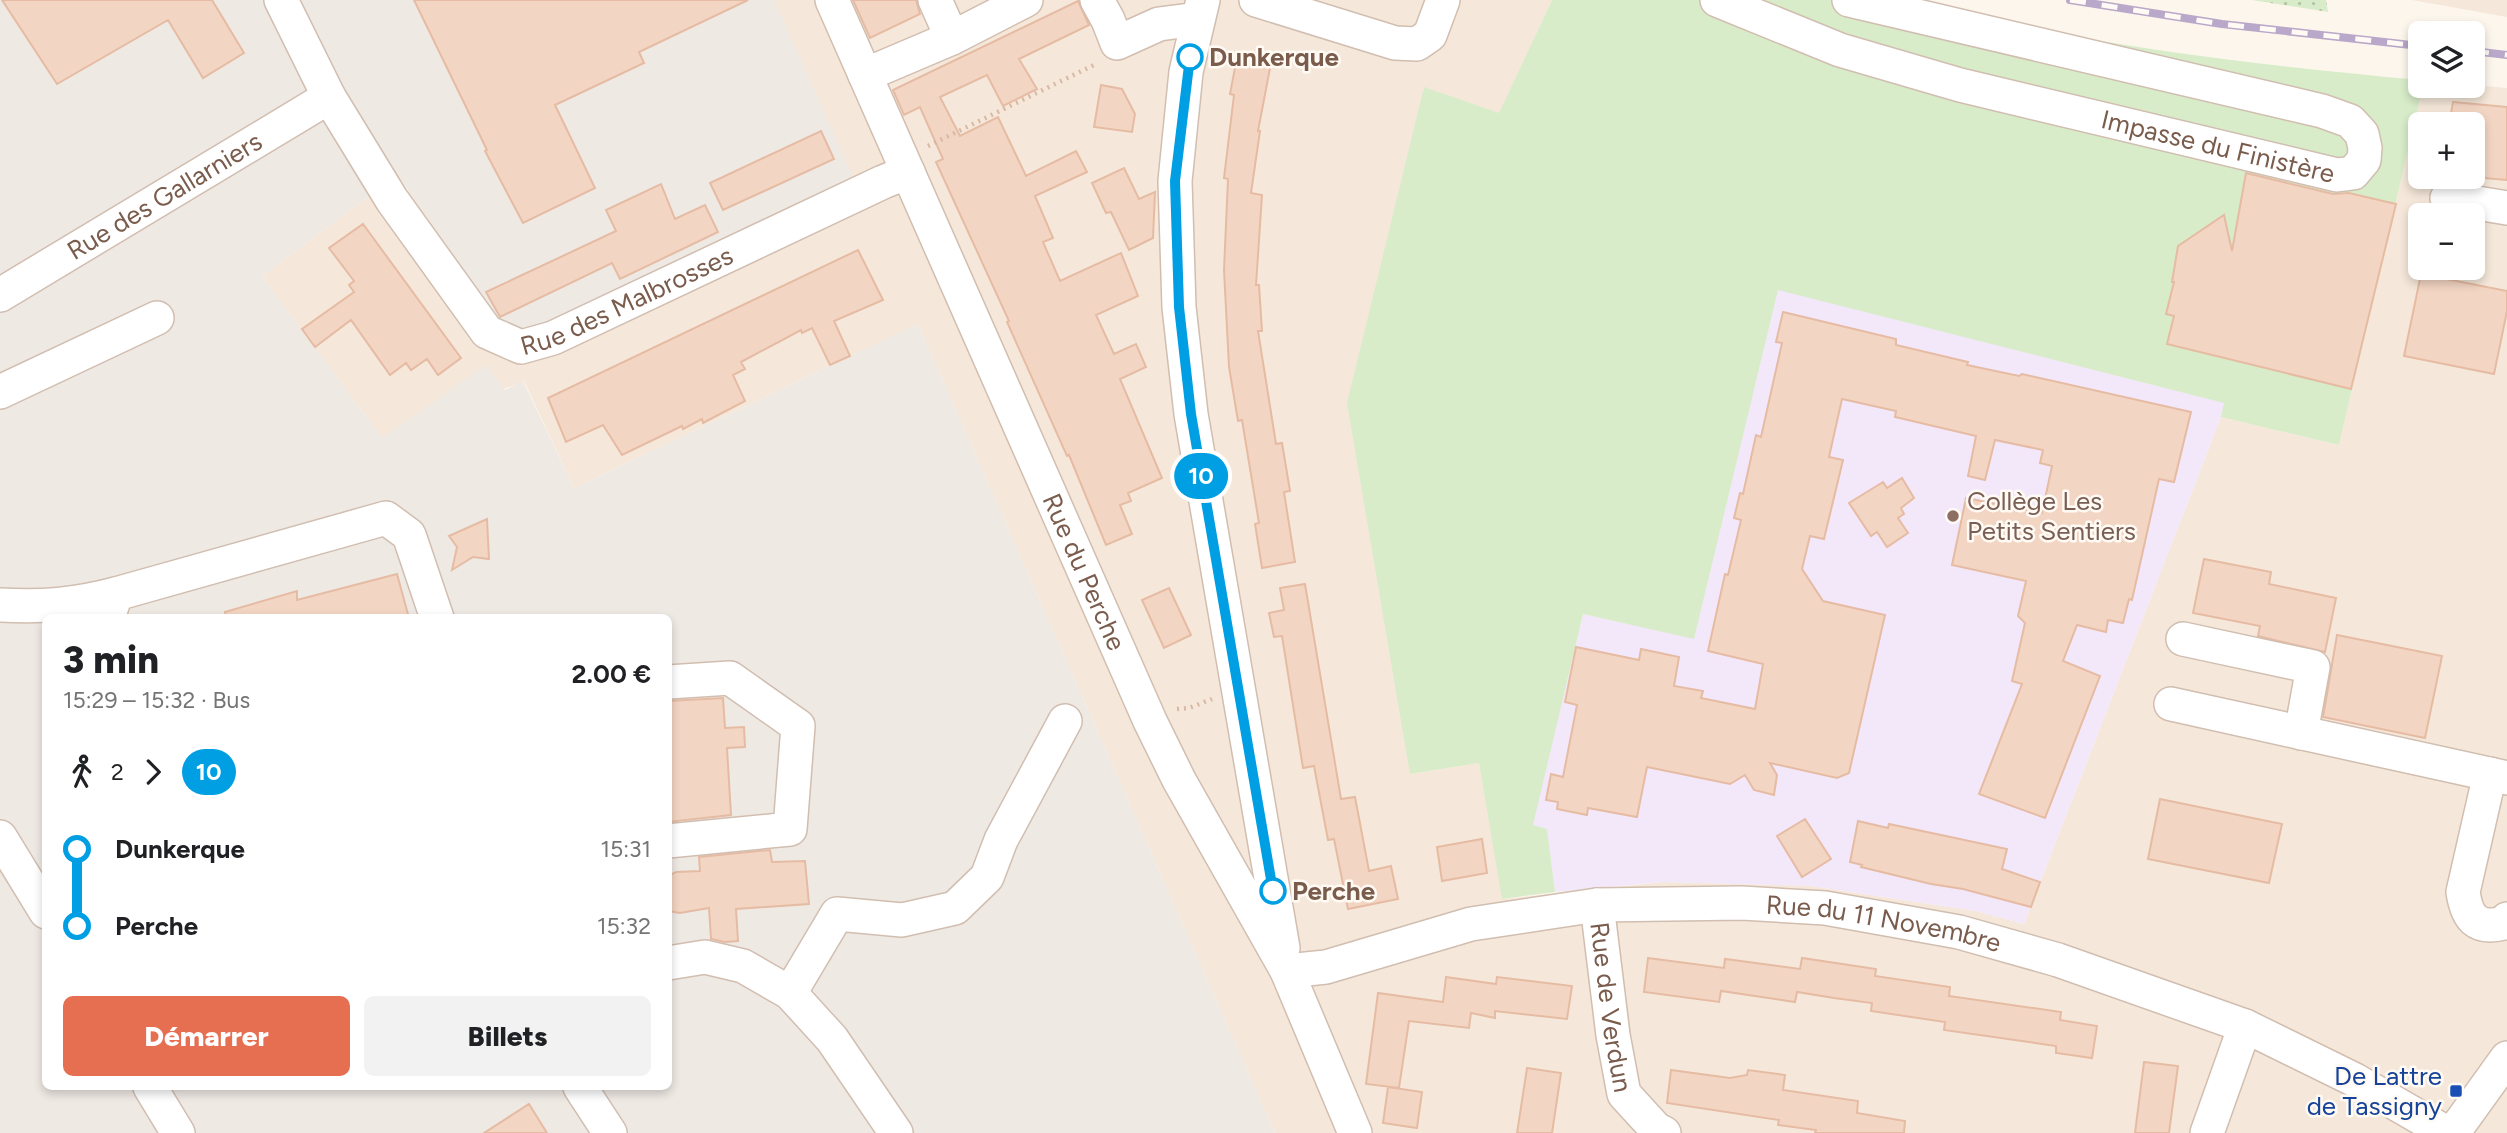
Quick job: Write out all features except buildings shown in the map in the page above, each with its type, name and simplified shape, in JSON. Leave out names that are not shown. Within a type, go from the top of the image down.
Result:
[{"type":"street","name":"Rue des Malbrosses","points":[[281,0],[329,97],[392,200],[487,332],[521,347],[553,338],[883,182],[905,166]]},
{"type":"street","name":"Rue du Perche","points":[[832,0],[1150,721],[1179,780],[1287,971],[1355,1133]]},
{"type":"street","points":[[936,0],[952,38]]},
{"type":"street","points":[[865,75],[952,38],[1026,0]]},
{"type":"street","points":[[1097,0],[1117,43],[1159,24],[1201,10]]},
{"type":"street","points":[[1256,0],[1395,43],[1417,44],[1430,35],[1443,0]]},
{"type":"street","name":"Impasse du Finistère","points":[[1735,2],[1840,50],[1973,89],[2337,175],[2353,173],[2364,160],[2362,134],[2350,121],[2322,111],[1849,0]]},
{"type":"street","points":[[1201,10],[1186,72],[1175,181],[1179,307],[1191,414],[1287,971]]},
{"type":"street","name":"Rue des Gallarniers","points":[[0,296],[329,97]]},
{"type":"street","points":[[2446,198],[2507,208]]},
{"type":"street","points":[[0,392],[157,318]]},
{"type":"street","points":[[0,605],[43,607],[90,601],[112,606],[386,518],[409,535],[436,614]]},
{"type":"street","points":[[2183,639],[2313,667],[2301,733]]},
{"type":"street","points":[[672,682],[730,678],[798,726],[790,829],[672,841]]},
{"type":"street","points":[[2171,704],[2498,776],[2463,892],[2466,912],[2478,923],[2493,926],[2504,923],[2507,919]]},
{"type":"street","points":[[790,993],[837,914],[902,920],[955,908],[963,901],[987,877],[1001,840],[1065,721]]},
{"type":"street","points":[[0,837],[42,905]]},
{"type":"street","name":"Rue du 11 Novembre","points":[[1287,971],[1326,967],[1471,924],[1597,905],[1742,903],[1825,908],[1959,932],[2058,960],[2245,1026],[2462,1129]]},
{"type":"street","name":"Rue de Verdun","points":[[1597,905],[1613,1035],[1625,1094],[1656,1129],[1664,1133]]},
{"type":"street","points":[[672,962],[705,957],[743,966],[790,993],[832,1039],[896,1133]]},
{"type":"street","points":[[2207,1133],[2245,1026]]},
{"type":"street","points":[[2462,1129],[2507,1058]]},
{"type":"street","points":[[152,1090],[178,1133]]},
{"type":"street","points":[[582,1090],[610,1133]]},
{"type":"path","points":[[905,166],[1107,58],[1117,43]]},
{"type":"path","points":[[1150,721],[1163,709],[1189,708],[1238,686]]},
{"type":"shaded area","points":[[0,0],[774,0],[854,179],[528,334],[503,326],[400,178],[364,200],[262,276],[382,438],[486,365],[505,390],[523,381],[574,488],[918,324],[1275,1133],[0,1133]]},
{"type":"shaded area","points":[[774,0],[1552,0],[1499,114],[1423,88],[1410,774],[1479,763],[1503,899],[1664,882],[1811,886],[1976,911],[2024,924],[2221,417],[2339,445],[2408,150],[2408,189],[2485,189],[2485,112],[2417,112],[2420,98],[2485,98],[2485,86],[2507,88],[2507,1133],[1275,1133],[918,324],[574,488],[524,381],[382,438],[262,276],[364,200],[400,178],[407,190],[853,178]]},
{"type":"shaded area","points":[[2412,0],[2507,0],[2507,17]]},
{"type":"shaded area","name":"Collège Les Petits Sentiers","points":[[1778,289],[2225,403],[2024,924],[1976,911],[1811,886],[1664,882],[1555,892],[1547,829],[1532,826],[1583,614],[1694,638]]},
{"type":"green space","points":[[1552,0],[1918,0],[2041,30],[2104,41],[2230,60],[2408,79],[2408,98],[2420,98],[2417,112],[2408,112],[2408,150],[2339,445],[2221,417],[2224,403],[1778,290],[1694,639],[1583,614],[1533,825],[1547,829],[1555,892],[1502,899],[1479,763],[1410,774],[1347,403],[1424,87],[1499,113]]},
{"type":"green space","points":[[2252,0],[2326,0],[2328,12]]},
{"type":"railway","points":[[2070,0],[2222,24],[2408,45]]},
{"type":"railway","points":[[2485,52],[2507,55]]},
{"type":"bus line","name":"10","points":[[1190,57],[1186,72],[1175,181],[1179,307],[1191,414],[1273,891]]},
{"type":"place","name":"Dunkerque","points":[[1190,57]]},
{"type":"place","name":"Collège Les Petits Sentiers","points":[[1953,516]]},
{"type":"place","name":"Perche","points":[[1273,891]]},
{"type":"place","name":"De Lattre de Tassigny","points":[[2456,1091]]}]
